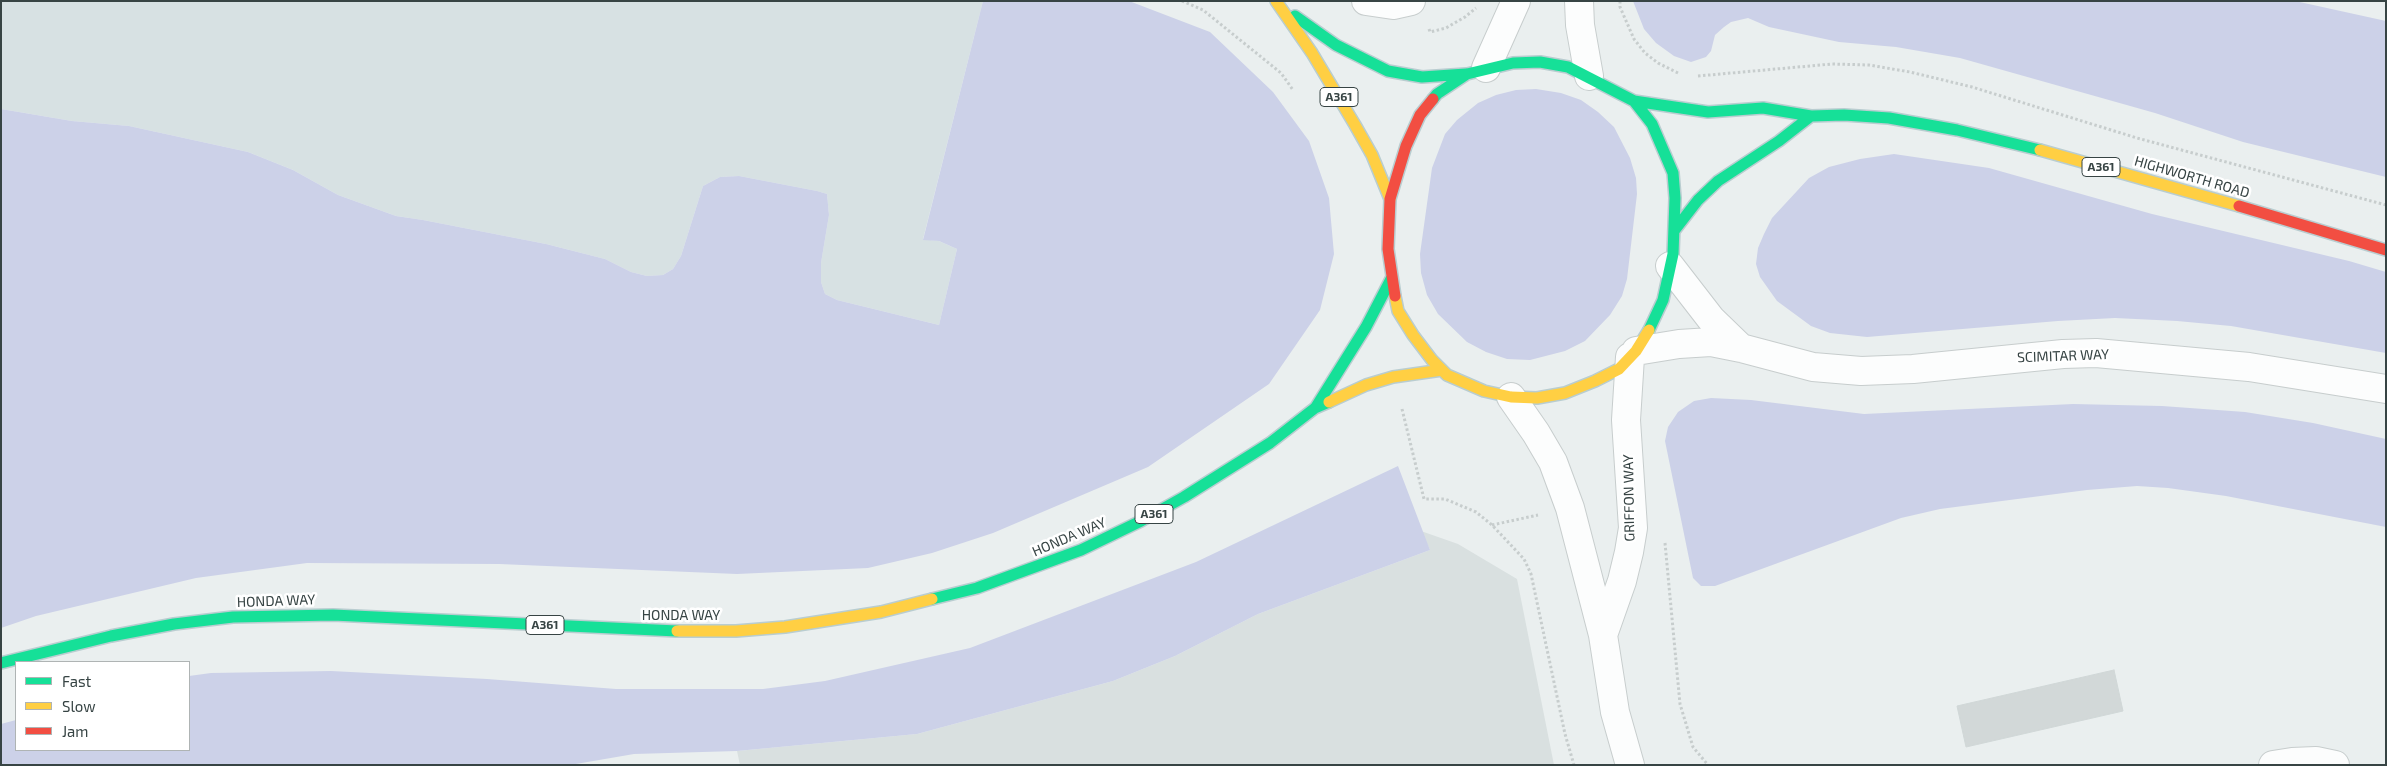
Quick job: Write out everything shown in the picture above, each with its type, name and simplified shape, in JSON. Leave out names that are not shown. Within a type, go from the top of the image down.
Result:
[{"type":"main road","name":"A361","points":[[1276,1],[1336,45],[1388,71],[1422,77],[1476,71]]},
{"type":"main road","name":"A361","points":[[1276,1],[1312,53],[1351,118],[1372,155],[1390,199]]},
{"type":"main road","points":[[1540,62],[1568,67],[1589,76],[1634,101],[1652,124],[1673,173],[1675,198],[1674,231],[1670,266],[1663,300],[1653,324],[1633,354],[1619,369],[1595,382],[1565,393],[1537,398],[1511,398],[1466,384],[1442,370],[1413,335],[1398,311],[1391,279],[1388,249],[1390,199],[1406,146],[1420,115],[1437,94],[1476,71],[1513,63],[1540,62]]},
{"type":"main road","name":"HIGHWORTH ROAD","points":[[1634,101],[1699,112],[1763,108],[1811,116],[1844,115],[1889,118],[1957,130],[2057,154],[2195,192],[2386,250]]},
{"type":"main road","points":[[1674,231],[1698,200],[1718,181],[1779,142],[1811,116]]},
{"type":"main road","name":"HONDA WAY","points":[[1315,408],[1366,327],[1391,279]]},
{"type":"main road","name":"HONDA WAY","points":[[1,663],[111,636],[174,624],[233,617],[333,614],[680,631],[785,627],[881,612],[977,588],[1081,550],[1141,521],[1184,497],[1270,443],[1315,408],[1366,384],[1393,377],[1442,370]]},
{"type":"street","points":[[1366,1],[1393,5],[1412,1]]},
{"type":"street","points":[[1476,71],[1516,1]]},
{"type":"street","points":[[1579,1],[1580,25],[1589,76]]},
{"type":"street","name":"SCIMITAR WAY","points":[[1670,266],[1711,319],[1741,348]]},
{"type":"street","name":"SCIMITAR WAY","points":[[1633,354],[1695,342],[1711,342],[1813,367],[1861,372],[1912,369],[2063,354],[2104,354],[2249,367],[2386,389]]},
{"type":"street","name":"GRIFFON WAY","points":[[1603,635],[1626,567],[1632,528],[1626,420],[1633,354]]},
{"type":"street","name":"GRIFFON WAY","points":[[1511,398],[1536,433],[1553,462],[1570,508],[1603,635],[1615,712],[1630,765]]},
{"type":"street","points":[[2273,765],[2292,762],[2316,762],[2334,765]]},
{"type":"path","points":[[1428,24],[1430,32],[1446,28],[1465,17],[1482,1]]},
{"type":"path","points":[[1620,1],[1620,7]]},
{"type":"path","points":[[1665,536],[1680,704],[1693,747],[1708,765]]},
{"type":"shaded area","points":[[1,1],[983,1],[923,239],[939,241],[957,249],[939,325],[837,300],[825,294],[821,282],[821,263],[829,215],[827,194],[817,191],[739,176],[720,177],[703,186],[681,256],[673,269],[663,275],[647,276],[631,272],[605,259],[546,244],[396,216],[338,195],[293,170],[248,152],[129,126],[72,121],[1,109]]},
{"type":"shaded area","points":[[983,1],[1129,1],[1210,32],[1273,92],[1309,141],[1329,198],[1334,254],[1320,310],[1269,384],[1148,467],[993,533],[932,553],[868,568],[737,574],[499,564],[307,563],[196,578],[36,616],[1,628],[1,109],[72,121],[129,126],[248,152],[293,170],[338,195],[396,216],[546,244],[605,259],[631,272],[647,276],[663,275],[673,269],[681,256],[703,186],[720,177],[739,176],[817,191],[827,194],[829,215],[821,263],[821,282],[825,294],[837,300],[939,325],[957,249],[939,241],[923,240]]},
{"type":"shaded area","points":[[1633,1],[2295,1],[2386,21],[2386,177],[2243,142],[2155,113],[1960,58],[1896,47],[1839,42],[1769,27],[1748,18],[1731,22],[1724,27],[1715,35],[1711,51],[1706,57],[1691,62],[1674,56],[1656,43],[1644,29]]},
{"type":"shaded area","points":[[1536,89],[1561,93],[1581,100],[1614,127],[1630,158],[1636,178],[1637,194],[1627,279],[1622,296],[1610,315],[1585,341],[1565,351],[1530,360],[1507,359],[1486,352],[1467,342],[1438,314],[1427,295],[1421,273],[1420,254],[1432,168],[1445,134],[1457,120],[1478,103],[1496,95],[1516,90]]},
{"type":"shaded area","points":[[1894,154],[1989,168],[2152,214],[2349,261],[2386,272],[2386,353],[2231,326],[2115,318],[1867,337],[1830,333],[1811,326],[1777,301],[1760,277],[1756,264],[1758,248],[1764,234],[1772,218],[1809,178],[1829,167],[1860,159]]},
{"type":"shaded area","points":[[1711,398],[1751,400],[1864,414],[2073,404],[2162,406],[2245,412],[2313,423],[2386,439],[2386,527],[2226,496],[2168,488],[2137,486],[2087,490],[1940,509],[1901,518],[1715,586],[1701,586],[1693,578],[1665,441],[1668,427],[1678,412],[1694,401]]},
{"type":"shaded area","points":[[1398,466],[1430,550],[1258,614],[1175,656],[1113,681],[917,734],[737,751],[634,754],[570,765],[1,765],[1,724],[15,720],[15,751],[190,751],[190,676],[211,673],[331,671],[487,679],[616,689],[763,689],[825,681],[970,648],[1196,562]]},
{"type":"shaded area","points":[[1421,531],[1458,544],[1517,579],[1554,765],[740,765],[737,751],[917,734],[1113,681],[1175,656],[1258,614],[1430,550]]},
{"type":"building","points":[[2114,670],[2123,711],[1966,747],[1957,706]]},
{"type":"traffic: fast","points":[[1295,16],[1336,45],[1388,71],[1422,77],[1466,74]]},
{"type":"traffic: fast","points":[[1540,62],[1568,67],[1634,101],[1652,124],[1673,173],[1675,198],[1673,254],[1663,300],[1649,330]]},
{"type":"traffic: fast","points":[[1433,99],[1437,94],[1467,74],[1513,63],[1540,62]]},
{"type":"traffic: fast","points":[[1634,101],[1708,112],[1763,108],[1811,116],[1844,115],[1889,118],[1957,130],[2040,150]]},
{"type":"traffic: fast","points":[[1674,231],[1698,200],[1718,181],[1779,141],[1811,116]]},
{"type":"traffic: fast","points":[[1316,407],[1366,327],[1391,279]]},
{"type":"traffic: fast","points":[[932,599],[977,588],[1081,550],[1141,521],[1184,497],[1270,443],[1315,408],[1329,402]]},
{"type":"traffic: fast","points":[[1,663],[111,636],[174,624],[233,617],[333,615],[677,631]]},
{"type":"traffic: slow","points":[[1276,1],[1312,53],[1355,125],[1372,155],[1390,199]]},
{"type":"traffic: slow","points":[[2040,150],[2239,206]]},
{"type":"traffic: slow","points":[[1395,296],[1398,311],[1413,335],[1432,360],[1447,375],[1484,391],[1511,397],[1537,398],[1565,393],[1595,381],[1619,369],[1636,351],[1649,330]]},
{"type":"traffic: slow","points":[[1329,402],[1366,385],[1393,377],[1442,370]]},
{"type":"traffic: slow","points":[[677,631],[736,631],[785,627],[881,612],[932,599]]},
{"type":"traffic: jam","points":[[1395,296],[1388,249],[1390,199],[1406,146],[1420,115],[1433,99]]},
{"type":"traffic: jam","points":[[2239,206],[2386,250]]}]
